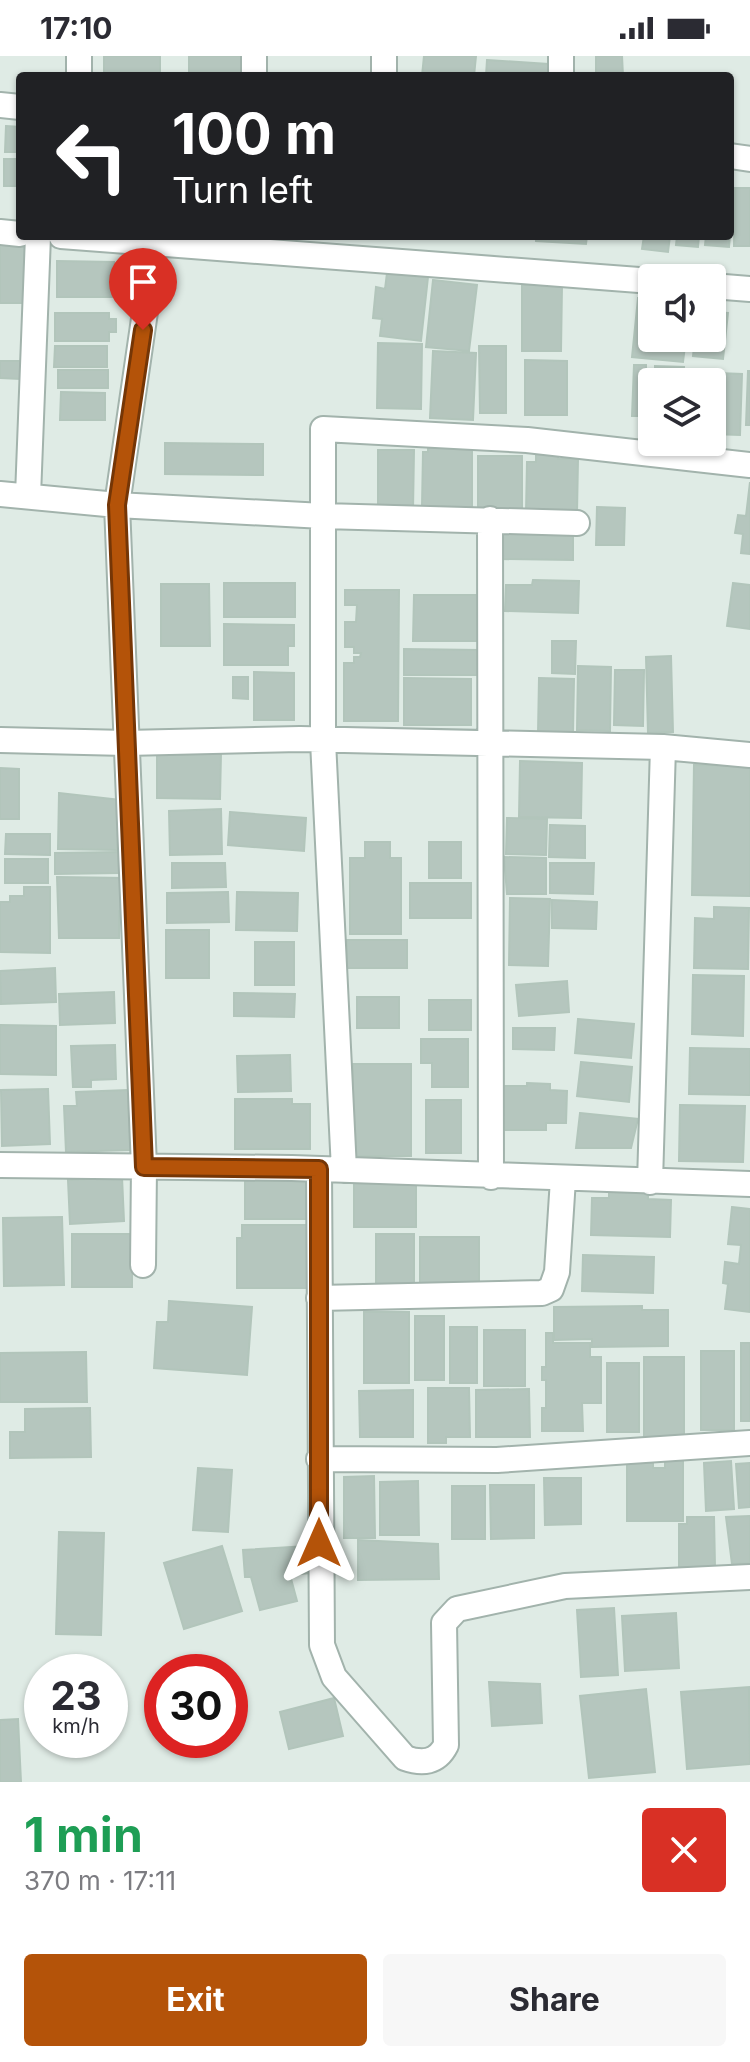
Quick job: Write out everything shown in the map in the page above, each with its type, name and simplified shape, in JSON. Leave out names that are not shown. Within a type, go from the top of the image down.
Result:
[{"type":"street","points":[[28,496],[38,240]]},
{"type":"street","points":[[121,240],[386,248],[638,279]]},
{"type":"street","points":[[143,1265],[144,1167],[117,505],[155,243]]},
{"type":"street","points":[[726,287],[750,289]]},
{"type":"street","points":[[344,1170],[323,741],[323,429],[527,440],[750,465]]},
{"type":"street","points":[[0,494],[117,505],[323,516],[577,523]]},
{"type":"street","points":[[490,519],[491,1177]]},
{"type":"street","points":[[0,740],[126,743],[323,741],[663,747],[750,755]]},
{"type":"street","points":[[650,1182],[663,747]]},
{"type":"street","points":[[0,1165],[319,1169],[750,1184]]},
{"type":"street","points":[[319,1169],[319,1628],[334,1677],[405,1758],[416,1762],[429,1761],[441,1755],[446,1745],[444,1623],[457,1609],[565,1586],[750,1577]]},
{"type":"street","points":[[319,1298],[542,1293],[551,1289],[557,1272],[563,1179]]},
{"type":"street","points":[[319,1459],[497,1460],[750,1443]]},
{"type":"building","points":[[104,56],[160,56],[160,72],[104,72]]},
{"type":"building","points":[[189,56],[244,56],[243,72],[189,72]]},
{"type":"building","points":[[424,56],[476,56],[474,72],[422,72]]},
{"type":"building","points":[[596,56],[622,56],[623,72],[596,72]]},
{"type":"building","points":[[487,60],[548,64],[548,72],[486,72]]},
{"type":"building","points":[[6,126],[16,127],[16,152],[5,152]]},
{"type":"building","points":[[4,159],[16,159],[16,186],[4,186]]},
{"type":"building","points":[[735,188],[750,188],[750,246],[734,246]]},
{"type":"building","points":[[536,240],[586,240],[586,244]]},
{"type":"building","points":[[643,240],[670,240],[668,252],[642,249]]},
{"type":"building","points":[[677,240],[699,240],[698,247],[676,245]]},
{"type":"building","points":[[706,240],[730,240],[729,247],[705,245]]},
{"type":"building","points":[[0,244],[30,244],[29,303],[0,303]]},
{"type":"building","points":[[57,261],[114,262],[113,297],[57,297]]},
{"type":"building","points":[[387,273],[428,277],[421,341],[380,336],[382,319],[373,318],[376,287],[385,289]]},
{"type":"building","points":[[433,280],[477,285],[469,351],[426,347]]},
{"type":"building","points":[[522,285],[562,285],[561,351],[522,351]]},
{"type":"building","points":[[638,298],[638,352],[684,352],[683,362],[632,357]]},
{"type":"building","points":[[55,313],[109,313],[109,319],[116,319],[116,332],[109,332],[109,341],[55,341]]},
{"type":"building","points":[[378,343],[422,344],[421,409],[377,408]]},
{"type":"building","points":[[55,346],[107,346],[107,367],[54,367]]},
{"type":"building","points":[[479,346],[506,346],[506,413],[480,413]]},
{"type":"building","points":[[433,351],[476,353],[473,420],[430,418]]},
{"type":"building","points":[[693,352],[724,352],[723,359],[693,356]]},
{"type":"building","points":[[525,360],[567,361],[567,415],[525,415]]},
{"type":"building","points":[[0,361],[20,361],[20,379],[0,378]]},
{"type":"building","points":[[634,365],[646,365],[646,368],[638,368],[638,416],[632,416]]},
{"type":"building","points":[[655,366],[684,367],[655,368]]},
{"type":"building","points":[[58,370],[108,370],[108,388],[58,388]]},
{"type":"building","points":[[748,371],[750,425],[746,425]]},
{"type":"building","points":[[726,373],[742,374],[740,435],[726,434]]},
{"type":"building","points":[[61,392],[105,393],[105,420],[60,420]]},
{"type":"building","points":[[428,441],[472,441],[472,508],[422,507],[423,452],[428,452]]},
{"type":"building","points":[[165,443],[263,444],[263,475],[165,474]]},
{"type":"building","points":[[536,448],[558,449],[558,459],[578,459],[577,513],[526,513],[527,462],[536,462]]},
{"type":"building","points":[[378,450],[414,450],[413,510],[378,510]]},
{"type":"building","points":[[478,456],[522,456],[522,509],[478,509]]},
{"type":"building","points":[[750,482],[750,554],[741,553],[743,534],[735,533],[738,515],[746,516]]},
{"type":"building","points":[[597,507],[625,508],[624,545],[596,545]]},
{"type":"building","points":[[500,530],[573,531],[573,560],[500,559]]},
{"type":"building","points":[[533,580],[579,581],[578,613],[505,611],[506,585],[532,585]]},
{"type":"building","points":[[224,583],[295,583],[295,617],[224,617]]},
{"type":"building","points":[[733,583],[750,585],[750,629],[727,626]]},
{"type":"building","points":[[161,584],[209,584],[210,646],[161,646]]},
{"type":"building","points":[[345,590],[399,590],[398,721],[344,721],[344,663],[354,663],[354,657],[360,657],[361,653],[354,653],[354,647],[345,647],[345,622],[356,622],[357,605],[345,605]]},
{"type":"building","points":[[414,595],[478,595],[478,641],[413,641]]},
{"type":"building","points":[[224,624],[294,625],[294,646],[288,646],[288,665],[224,665]]},
{"type":"building","points":[[552,641],[576,641],[575,674],[552,673]]},
{"type":"building","points":[[404,649],[479,650],[479,675],[404,675]]},
{"type":"building","points":[[671,656],[673,732],[648,733],[646,657]]},
{"type":"building","points":[[578,666],[611,667],[610,731],[577,730]]},
{"type":"building","points":[[615,670],[644,670],[643,726],[614,725]]},
{"type":"building","points":[[254,672],[294,673],[294,720],[254,720]]},
{"type":"building","points":[[233,677],[248,677],[248,699],[233,698]]},
{"type":"building","points":[[404,678],[471,679],[471,725],[404,725]]},
{"type":"building","points":[[539,678],[574,679],[573,734],[538,734]]},
{"type":"building","points":[[157,752],[221,753],[220,799],[157,798]]},
{"type":"building","points":[[520,761],[582,763],[581,818],[519,817]]},
{"type":"building","points":[[694,765],[750,766],[750,896],[692,895]]},
{"type":"building","points":[[0,768],[19,769],[19,819],[0,819]]},
{"type":"building","points":[[59,793],[120,800],[117,850],[58,849]]},
{"type":"building","points":[[221,809],[222,854],[170,855],[169,811]]},
{"type":"building","points":[[230,812],[306,818],[304,851],[228,845]]},
{"type":"building","points":[[507,818],[547,819],[546,855],[506,854]]},
{"type":"building","points":[[550,825],[585,826],[585,858],[549,857]]},
{"type":"building","points":[[6,834],[50,834],[50,855],[5,854]]},
{"type":"building","points":[[365,842],[390,842],[390,858],[401,858],[401,934],[350,934],[350,858],[365,858]]},
{"type":"building","points":[[429,842],[461,842],[461,878],[429,878]]},
{"type":"building","points":[[118,852],[119,873],[55,874],[55,853]]},
{"type":"building","points":[[504,857],[546,858],[546,894],[507,894]]},
{"type":"building","points":[[5,859],[48,859],[48,883],[5,883]]},
{"type":"building","points":[[172,863],[225,863],[226,887],[172,888]]},
{"type":"building","points":[[550,863],[594,863],[593,894],[550,893]]},
{"type":"building","points":[[57,877],[126,878],[126,911],[119,911],[119,938],[59,938]]},
{"type":"building","points":[[410,883],[471,883],[471,918],[410,918]]},
{"type":"building","points":[[24,887],[50,887],[50,953],[0,952],[0,902],[10,902],[10,896],[24,896]]},
{"type":"building","points":[[228,892],[229,922],[167,923],[167,893]]},
{"type":"building","points":[[237,892],[298,893],[297,931],[236,930]]},
{"type":"building","points":[[510,898],[550,899],[548,966],[509,965]]},
{"type":"building","points":[[552,900],[597,902],[596,929],[552,928]]},
{"type":"building","points":[[714,907],[749,908],[748,969],[694,968],[695,918],[714,919]]},
{"type":"building","points":[[166,930],[209,930],[209,978],[166,978]]},
{"type":"building","points":[[347,940],[407,940],[407,968],[347,968]]},
{"type":"building","points":[[255,942],[294,942],[294,985],[255,985]]},
{"type":"building","points":[[55,968],[56,1002],[1,1004],[0,971]]},
{"type":"building","points":[[693,975],[744,976],[743,1036],[692,1034]]},
{"type":"building","points":[[567,981],[569,1012],[519,1016],[516,985]]},
{"type":"building","points":[[114,992],[115,1023],[60,1025],[59,994]]},
{"type":"building","points":[[234,993],[295,994],[294,1017],[234,1016]]},
{"type":"building","points":[[357,997],[399,997],[399,1028],[357,1028]]},
{"type":"building","points":[[429,1000],[471,1000],[471,1030],[429,1030]]},
{"type":"building","points":[[578,1019],[634,1024],[631,1058],[575,1053]]},
{"type":"building","points":[[0,1025],[56,1026],[56,1075],[0,1074]]},
{"type":"building","points":[[513,1028],[555,1028],[554,1050],[513,1049]]},
{"type":"building","points":[[421,1039],[468,1039],[468,1087],[432,1087],[432,1063],[421,1063]]},
{"type":"building","points":[[115,1045],[116,1079],[91,1080],[91,1087],[73,1087],[71,1046]]},
{"type":"building","points":[[690,1048],[750,1049],[750,1095],[689,1094]]},
{"type":"building","points":[[290,1055],[291,1091],[238,1092],[237,1056]]},
{"type":"building","points":[[581,1062],[632,1067],[629,1102],[577,1096]]},
{"type":"building","points":[[353,1064],[411,1064],[411,1156],[353,1156]]},
{"type":"building","points":[[527,1083],[550,1084],[550,1090],[567,1091],[566,1123],[546,1123],[546,1130],[503,1130],[504,1086],[527,1086]]},
{"type":"building","points":[[48,1089],[50,1144],[2,1146],[1,1090]]},
{"type":"building","points":[[128,1090],[130,1150],[66,1152],[64,1106],[77,1106],[76,1092]]},
{"type":"building","points":[[235,1099],[292,1099],[292,1104],[310,1104],[310,1149],[235,1149]]},
{"type":"building","points":[[426,1100],[461,1100],[461,1153],[426,1153]]},
{"type":"building","points":[[680,1105],[745,1106],[743,1162],[679,1161]]},
{"type":"building","points":[[580,1113],[638,1119],[631,1148],[576,1148]]},
{"type":"building","points":[[122,1177],[124,1221],[70,1224],[68,1180]]},
{"type":"building","points":[[354,1178],[416,1178],[416,1227],[354,1227]]},
{"type":"building","points":[[245,1181],[306,1181],[306,1219],[245,1219]]},
{"type":"building","points":[[609,1191],[648,1192],[648,1199],[671,1200],[670,1237],[591,1235],[592,1198],[609,1198]]},
{"type":"building","points":[[732,1207],[750,1209],[750,1312],[725,1309],[728,1284],[723,1283],[725,1262],[739,1264],[741,1245],[728,1244]]},
{"type":"building","points":[[62,1217],[64,1285],[4,1286],[3,1218]]},
{"type":"building","points":[[242,1225],[313,1225],[313,1288],[237,1288],[237,1238],[242,1238]]},
{"type":"building","points":[[72,1234],[132,1234],[132,1287],[72,1287]]},
{"type":"building","points":[[376,1234],[414,1234],[414,1295],[376,1295]]},
{"type":"building","points":[[420,1237],[479,1237],[479,1282],[456,1282],[456,1287],[420,1287]]},
{"type":"building","points":[[583,1255],[654,1257],[653,1293],[582,1291]]},
{"type":"building","points":[[169,1301],[252,1307],[247,1375],[154,1368],[157,1322],[168,1322]]},
{"type":"building","points":[[642,1306],[642,1310],[668,1310],[668,1346],[592,1347],[592,1339],[554,1340],[554,1307]]},
{"type":"building","points":[[364,1312],[409,1312],[409,1383],[364,1383]]},
{"type":"building","points":[[415,1316],[444,1316],[444,1380],[415,1380]]},
{"type":"building","points":[[450,1327],[477,1327],[477,1383],[450,1383]]},
{"type":"building","points":[[484,1330],[525,1330],[525,1386],[484,1386]]},
{"type":"building","points":[[546,1333],[553,1333],[553,1343],[590,1343],[590,1357],[601,1357],[601,1403],[582,1403],[583,1431],[542,1431],[542,1408],[546,1408],[546,1380],[542,1380],[542,1367],[546,1367]]},
{"type":"building","points":[[741,1343],[750,1343],[750,1421],[741,1421]]},
{"type":"building","points":[[701,1351],[734,1351],[734,1430],[701,1430]]},
{"type":"building","points":[[86,1352],[87,1402],[0,1402],[0,1353]]},
{"type":"building","points":[[644,1357],[684,1357],[684,1439],[644,1439]]},
{"type":"building","points":[[607,1363],[639,1363],[639,1432],[607,1432]]},
{"type":"building","points":[[428,1388],[469,1388],[470,1437],[446,1437],[446,1443],[428,1443]]},
{"type":"building","points":[[529,1389],[530,1437],[476,1437],[476,1390]]},
{"type":"building","points":[[413,1390],[413,1437],[360,1437],[359,1391]]},
{"type":"building","points":[[90,1408],[91,1457],[10,1458],[10,1432],[25,1432],[25,1409]]},
{"type":"building","points":[[627,1460],[653,1460],[653,1468],[665,1468],[665,1460],[683,1460],[683,1521],[627,1521]]},
{"type":"building","points":[[731,1461],[734,1509],[706,1511],[704,1463]]},
{"type":"building","points":[[750,1463],[750,1507],[739,1508],[736,1464]]},
{"type":"building","points":[[198,1468],[232,1470],[228,1532],[193,1530]]},
{"type":"building","points":[[374,1476],[375,1538],[344,1538],[344,1477]]},
{"type":"building","points":[[544,1478],[581,1478],[581,1524],[545,1525]]},
{"type":"building","points":[[418,1481],[419,1535],[380,1535],[380,1482]]},
{"type":"building","points":[[490,1485],[534,1485],[534,1538],[491,1539]]},
{"type":"building","points":[[452,1486],[485,1486],[485,1539],[452,1539]]},
{"type":"building","points":[[750,1516],[750,1563],[732,1564],[726,1517]]},
{"type":"building","points":[[687,1517],[714,1517],[715,1567],[679,1568],[679,1524],[687,1524]]},
{"type":"building","points":[[59,1532],[104,1533],[101,1635],[56,1634]]},
{"type":"building","points":[[358,1540],[438,1544],[439,1579],[358,1580]]},
{"type":"building","points":[[222,1546],[242,1611],[184,1629],[164,1563]]},
{"type":"building","points":[[307,1546],[309,1573],[290,1575],[297,1601],[260,1610],[251,1577],[245,1577],[243,1550]]},
{"type":"building","points":[[614,1608],[618,1675],[581,1677],[577,1610]]},
{"type":"building","points":[[676,1613],[679,1668],[625,1671],[622,1616]]},
{"type":"building","points":[[489,1682],[540,1684],[542,1723],[492,1726]]},
{"type":"building","points":[[749,1687],[750,1764],[687,1769],[681,1692]]},
{"type":"building","points":[[646,1689],[655,1772],[589,1778],[580,1696]]},
{"type":"building","points":[[334,1698],[343,1736],[289,1749],[280,1712]]},
{"type":"building","points":[[18,1719],[21,1782],[0,1782],[0,1720]]},
{"type":"route","points":[[143,330],[117,505],[144,1167],[319,1169],[319,1543]]}]
